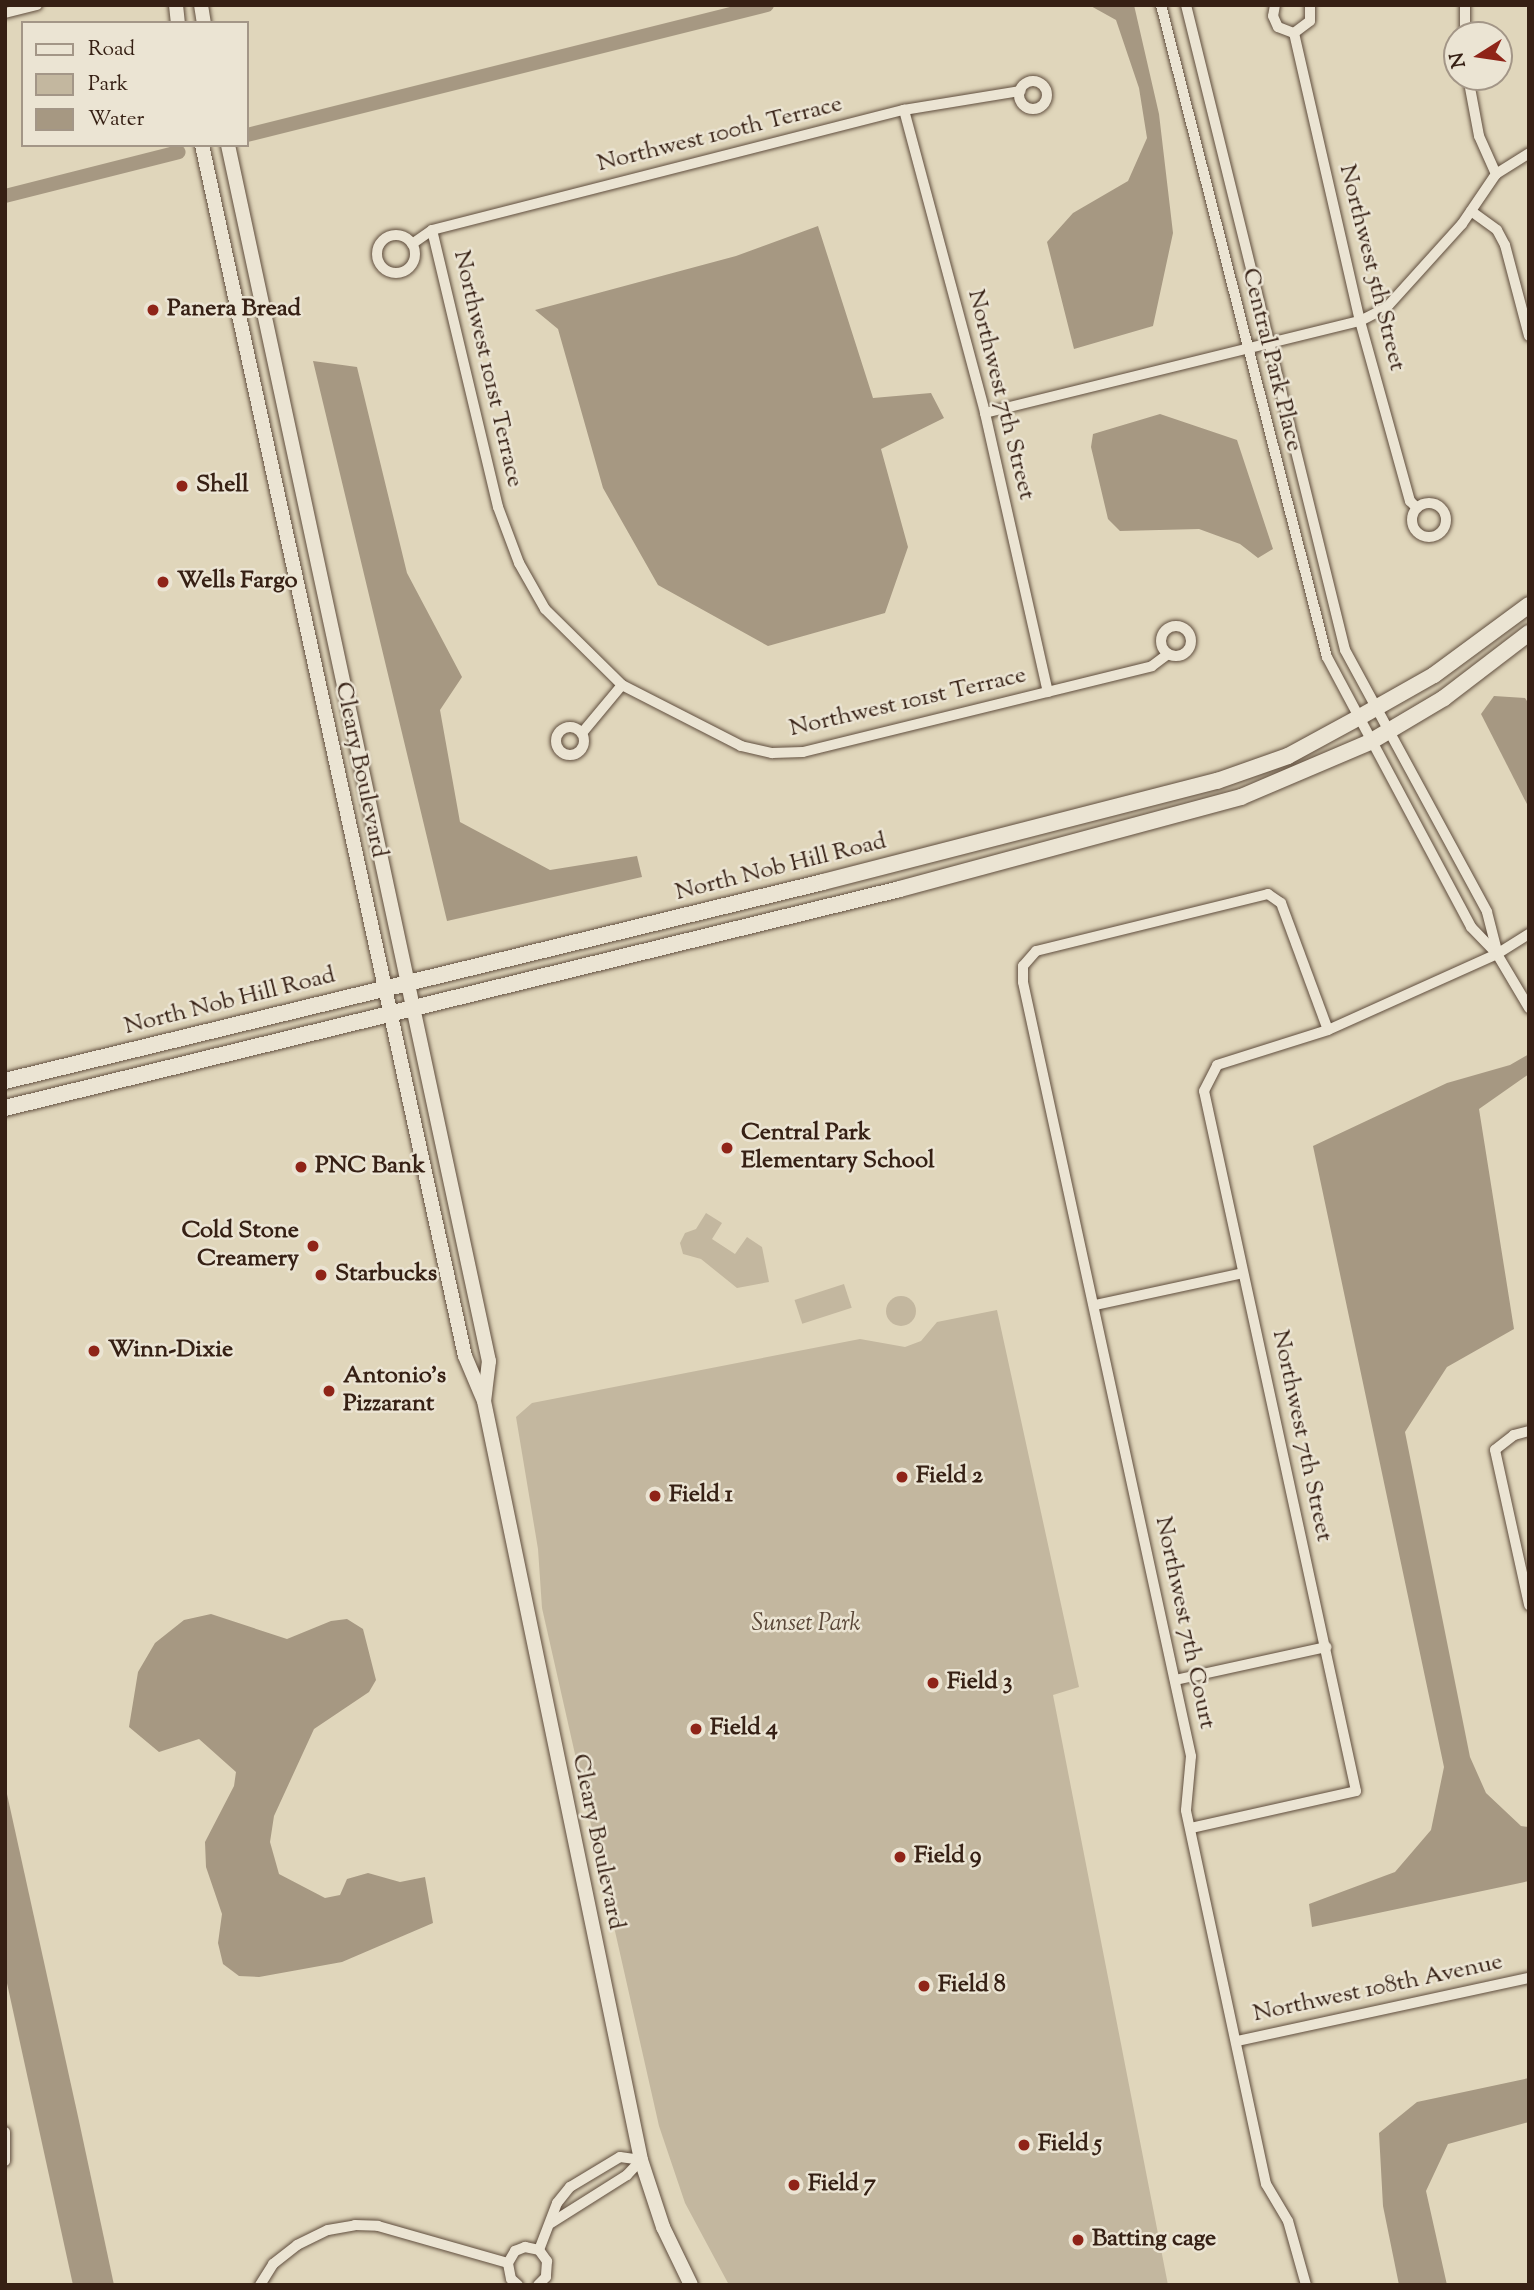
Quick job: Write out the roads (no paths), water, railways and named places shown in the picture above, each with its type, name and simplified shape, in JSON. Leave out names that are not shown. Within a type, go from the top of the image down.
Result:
[{"type":"main road","name":"North Nob Hill Road","points":[[5,1081],[823,882],[1217,781],[1288,756],[1358,719],[1434,675],[1529,605]]},
{"type":"main road","name":"North Nob Hill Road","points":[[5,1108],[1166,820],[1297,777],[1370,742],[1444,698],[1529,633]]},
{"type":"street","points":[[5,13],[37,5]]},
{"type":"street","name":"Central Park Place","points":[[1161,5],[1246,349],[1328,657],[1370,742],[1471,927],[1497,954]]},
{"type":"street","name":"Central Park Place","points":[[1186,5],[1345,650],[1487,912],[1497,954]]},
{"type":"street","points":[[1275,5],[1278,27],[1294,33],[1310,21],[1310,5]]},
{"type":"street","name":"Northwest 5th Street","points":[[1294,33],[1360,321],[1410,501],[1416,508]]},
{"type":"street","name":"Northwest 100th Terrace","points":[[432,230],[904,110],[1020,91]]},
{"type":"street","points":[[1471,91],[1479,136],[1496,174]]},
{"type":"street","name":"Northwest 7th Street","points":[[904,110],[985,413],[1048,692]]},
{"type":"street","name":"Cleary Boulevard","points":[[202,147],[465,1356],[484,1401],[641,2160],[663,2227],[691,2285]]},
{"type":"street","name":"Cleary Boulevard","points":[[228,147],[489,1361],[484,1401]]},
{"type":"street","points":[[985,413],[1360,321],[1387,307],[1471,211],[1496,174],[1529,153]]},
{"type":"street","points":[[1471,211],[1497,230],[1505,245],[1529,336]]},
{"type":"street","points":[[412,244],[432,230]]},
{"type":"street","name":"Northwest 101st Terrace","points":[[432,230],[498,507],[519,564],[545,609],[622,685],[741,746],[772,753],[803,752],[1152,666],[1168,654]]},
{"type":"street","points":[[582,733],[622,685]]},
{"type":"street","name":"Northwest 7th Court","points":[[1306,2285],[1288,2221],[1266,2184],[1186,1810],[1191,1756],[1023,982],[1023,966],[1036,951],[1268,894],[1281,903],[1328,1030]]},
{"type":"street","points":[[1328,1030],[1497,954],[1529,934]]},
{"type":"street","points":[[1497,954],[1529,1008]]},
{"type":"street","name":"Northwest 7th Street","points":[[1191,1828],[1356,1791],[1204,1091],[1217,1065],[1328,1030]]},
{"type":"street","points":[[1095,1306],[1243,1273]]},
{"type":"street","points":[[1529,1431],[1514,1434],[1495,1450],[1529,1605]]},
{"type":"street","points":[[1175,1680],[1326,1647]]},
{"type":"street","name":"Northwest 108th Avenue","points":[[1237,2042],[1529,1978]]},
{"type":"street","points":[[5,2132],[5,2161]]},
{"type":"street","points":[[538,2285],[548,2271],[539,2250],[557,2203],[570,2187],[620,2157],[641,2160]]},
{"type":"street","points":[[551,2223],[627,2175],[641,2160]]},
{"type":"street","points":[[260,2285],[273,2264],[298,2245],[328,2230],[355,2225],[378,2226],[508,2263]]},
{"type":"street","points":[[508,2263],[522,2248],[539,2250]]},
{"type":"street","points":[[508,2263],[511,2279],[517,2285]]},
{"type":"water","points":[[1089,5],[1134,5],[1159,114],[1173,233],[1153,326],[1074,349],[1047,242],[1073,213],[1128,181],[1147,138],[1139,88],[1116,20]]},
{"type":"water","points":[[818,226],[873,398],[931,393],[944,418],[881,449],[908,547],[885,613],[768,646],[658,585],[603,488],[558,329],[535,310],[736,256]]},
{"type":"water","points":[[313,361],[357,367],[407,573],[462,677],[440,710],[460,822],[550,870],[637,856],[642,877],[447,921]]},
{"type":"water","points":[[1160,414],[1237,440],[1273,549],[1258,558],[1240,544],[1199,529],[1120,531],[1108,519],[1091,447],[1093,434]]},
{"type":"water","points":[[1494,696],[1525,698],[1529,704],[1529,808],[1481,714]]},
{"type":"water","points":[[1529,1054],[1529,1074],[1479,1109],[1514,1329],[1447,1367],[1405,1432],[1470,1757],[1486,1793],[1521,1826],[1529,1827],[1529,1881],[1312,1927],[1309,1904],[1395,1872],[1431,1830],[1444,1767],[1313,1146],[1447,1083],[1510,1065]]},
{"type":"water","points":[[211,1614],[287,1639],[331,1621],[347,1619],[363,1629],[376,1680],[369,1692],[314,1729],[274,1816],[270,1842],[279,1874],[325,1898],[340,1895],[347,1879],[368,1873],[400,1882],[425,1877],[433,1923],[342,1962],[259,1977],[239,1976],[223,1964],[218,1943],[222,1914],[206,1867],[205,1842],[234,1786],[236,1772],[199,1739],[159,1752],[129,1727],[138,1672],[155,1643],[184,1620]]},
{"type":"water","points":[[5,1785],[114,2285],[73,2285],[5,1974]]},
{"type":"water","points":[[1529,2078],[1529,2122],[1448,2144],[1426,2191],[1447,2285],[1399,2285],[1383,2206],[1379,2133],[1417,2102]]},
{"type":"waterway","points":[[248,135],[767,5]]},
{"type":"waterway","points":[[5,196],[179,152]]},
{"type":"place","name":"Panera Bread","points":[[153,310]]},
{"type":"place","name":"Shell","points":[[182,486]]},
{"type":"place","name":"Wells Fargo","points":[[163,582]]},
{"type":"place","name":"Central Park Elementary School","points":[[727,1148]]},
{"type":"place","name":"PNC Bank","points":[[301,1167]]},
{"type":"place","name":"Cold Stone Creamery","points":[[313,1246]]},
{"type":"place","name":"Starbucks","points":[[321,1275]]},
{"type":"place","name":"Winn-Dixie","points":[[94,1351]]},
{"type":"place","name":"Antonio's Pizzarant","points":[[329,1391]]},
{"type":"place","name":"Field 2","points":[[902,1477]]},
{"type":"place","name":"Field 1","points":[[655,1496]]},
{"type":"place","name":"Field 3","points":[[933,1683]]},
{"type":"place","name":"Field 4","points":[[696,1729]]},
{"type":"place","name":"Field 9","points":[[900,1857]]},
{"type":"place","name":"Field 8","points":[[924,1986]]},
{"type":"place","name":"Field 5","points":[[1024,2145]]},
{"type":"place","name":"Field 7","points":[[794,2185]]},
{"type":"place","name":"Batting cage","points":[[1078,2240]]},
{"type":"park label","name":"Sunset Park","points":[[806,1625]]}]
